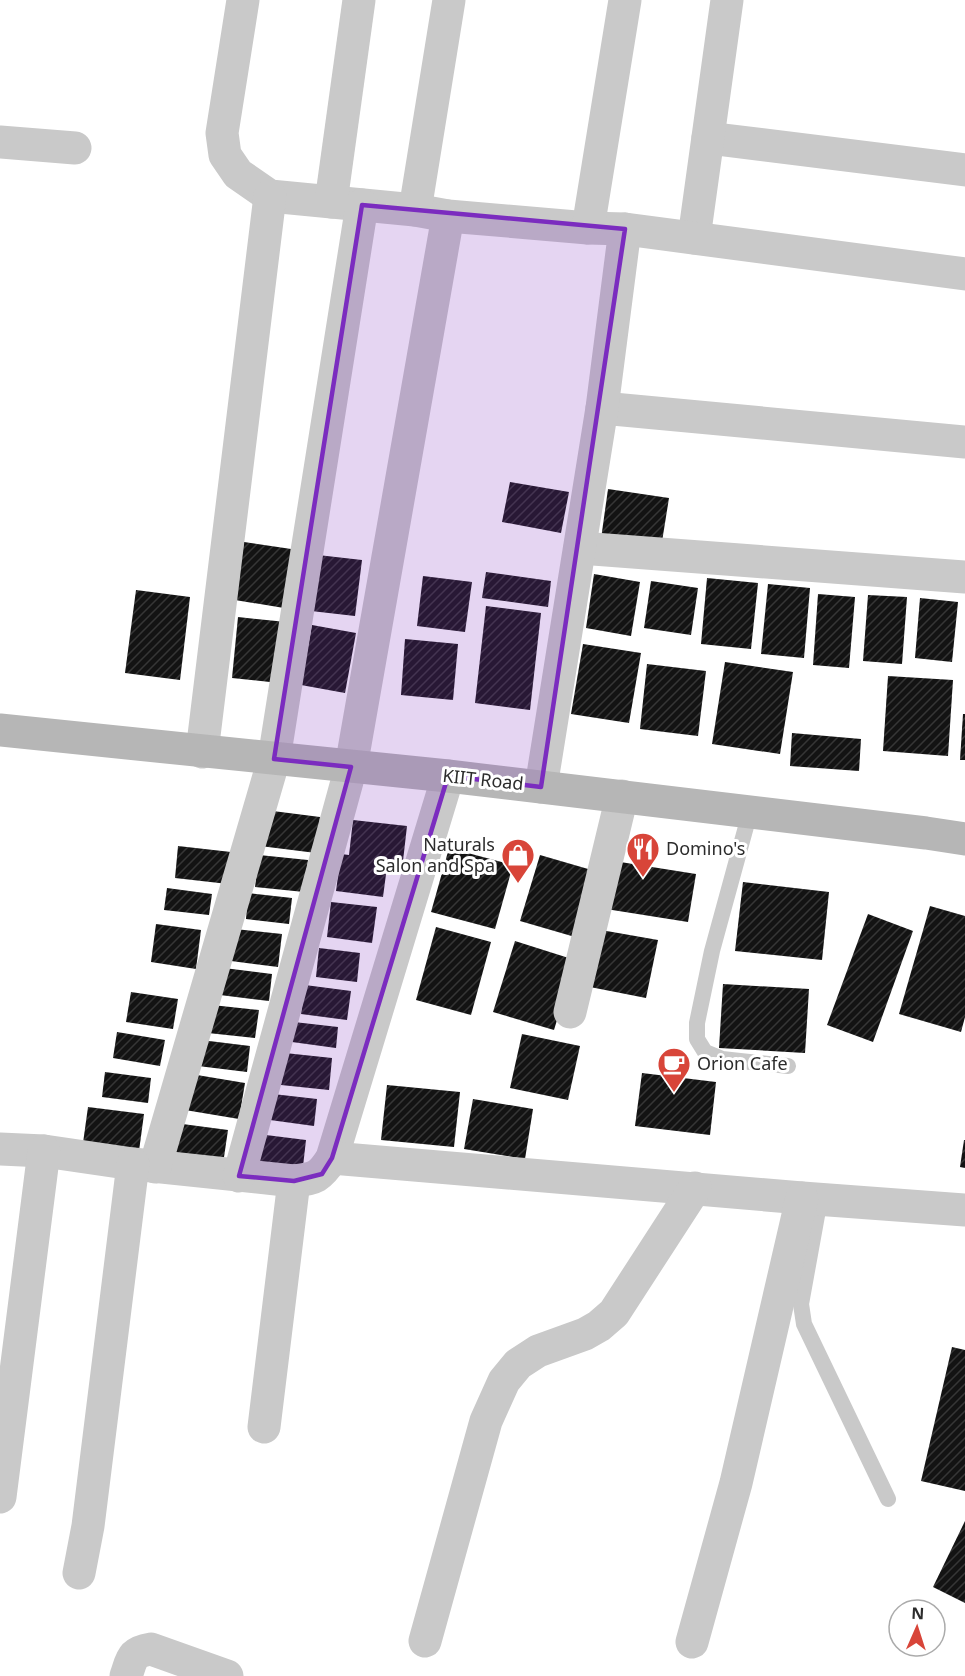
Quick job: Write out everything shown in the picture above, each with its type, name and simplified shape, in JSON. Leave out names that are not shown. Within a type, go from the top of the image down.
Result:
[{"type":"main road","name":"KIIT Road","points":[[0,730],[448,776],[965,839]]},
{"type":"street","points":[[243,0],[222,133],[225,155],[238,174],[270,196],[415,210],[448,216],[625,229],[965,274]]},
{"type":"street","points":[[79,1574],[144,1166],[274,759],[346,203],[359,0]]},
{"type":"street","points":[[415,210],[449,0]]},
{"type":"street","points":[[588,228],[625,0]]},
{"type":"street","points":[[694,238],[727,0]]},
{"type":"street","points":[[708,138],[965,170]]},
{"type":"street","points":[[0,142],[75,148]]},
{"type":"street","points":[[202,752],[270,196]]},
{"type":"street","points":[[239,1176],[351,767],[448,216]]},
{"type":"street","points":[[541,787],[602,408],[625,229]]},
{"type":"street","points":[[602,408],[965,442]]},
{"type":"street","points":[[580,548],[965,577]]},
{"type":"street","points":[[0,1149],[44,1151],[144,1166],[294,1181],[310,1179],[322,1174],[332,1158],[448,776]]},
{"type":"street","points":[[570,1012],[622,796]]},
{"type":"street","points":[[0,1497],[44,1151]]},
{"type":"street","points":[[332,1158],[965,1210]]},
{"type":"street","points":[[264,1427],[294,1181]]},
{"type":"street","points":[[424,1641],[486,1421],[504,1381],[518,1364],[538,1351],[585,1334],[614,1314],[695,1188]]},
{"type":"street","points":[[692,1642],[811,1199]]},
{"type":"street","points":[[126,1676],[133,1656],[139,1651],[151,1649],[227,1676]]},
{"type":"lane","points":[[750,812],[710,963],[697,1023],[697,1039],[705,1052],[722,1059],[788,1066]]},
{"type":"lane","points":[[811,1199],[801,1304],[804,1324],[888,1499]]},
{"type":"highlighted area","points":[[362,205],[625,229],[541,787],[448,776],[332,1158],[322,1174],[294,1181],[239,1176],[351,767],[274,759]]},
{"type":"building","points":[[510,482],[569,492],[561,533],[502,522]]},
{"type":"building","points":[[608,489],[669,498],[661,548],[601,539]]},
{"type":"building","points":[[244,542],[298,550],[290,609],[235,600]]},
{"type":"building","points":[[318,555],[362,560],[355,616],[311,611]]},
{"type":"building","points":[[486,572],[551,581],[548,607],[482,598]]},
{"type":"building","points":[[594,574],[640,582],[631,636],[586,628]]},
{"type":"building","points":[[423,576],[472,582],[465,632],[417,626]]},
{"type":"building","points":[[707,578],[758,583],[751,649],[701,644]]},
{"type":"building","points":[[651,581],[698,588],[691,635],[644,628]]},
{"type":"building","points":[[768,584],[810,588],[804,658],[761,654]]},
{"type":"building","points":[[136,590],[190,597],[180,680],[125,673]]},
{"type":"building","points":[[818,594],[855,597],[849,668],[813,665]]},
{"type":"building","points":[[868,595],[907,597],[902,664],[863,661]]},
{"type":"building","points":[[920,598],[958,602],[952,662],[915,658]]},
{"type":"building","points":[[486,606],[541,613],[530,710],[475,703]]},
{"type":"building","points":[[238,617],[286,622],[279,683],[232,678]]},
{"type":"building","points":[[312,625],[356,633],[345,693],[301,685]]},
{"type":"building","points":[[405,639],[458,644],[453,700],[401,695]]},
{"type":"building","points":[[583,644],[641,653],[629,723],[571,714]]},
{"type":"building","points":[[725,662],[793,672],[780,754],[712,744]]},
{"type":"building","points":[[647,664],[706,671],[698,736],[640,729]]},
{"type":"building","points":[[888,676],[953,680],[948,756],[883,751]]},
{"type":"building","points":[[963,714],[965,714],[965,760],[960,760]]},
{"type":"building","points":[[792,733],[861,739],[859,771],[790,766]]},
{"type":"building","points":[[265,810],[320,817],[316,853],[260,846]]},
{"type":"building","points":[[353,820],[407,826],[403,861],[388,859],[383,897],[336,891],[341,854],[349,855]]},
{"type":"building","points":[[178,846],[231,852],[228,884],[175,878]]},
{"type":"building","points":[[449,848],[513,865],[495,929],[431,912]]},
{"type":"building","points":[[259,855],[308,860],[304,892],[255,887]]},
{"type":"building","points":[[540,855],[595,871],[575,937],[520,921]]},
{"type":"building","points":[[614,861],[696,874],[688,922],[606,909]]},
{"type":"building","points":[[743,882],[829,892],[822,960],[735,951]]},
{"type":"building","points":[[167,888],[212,894],[209,915],[164,910]]},
{"type":"building","points":[[248,893],[292,898],[289,924],[246,919]]},
{"type":"building","points":[[331,902],[377,907],[372,943],[327,937]]},
{"type":"building","points":[[930,906],[965,916],[965,1017],[961,1032],[899,1014]]},
{"type":"building","points":[[868,914],[913,931],[873,1042],[827,1025]]},
{"type":"building","points":[[156,924],[201,930],[196,969],[151,962]]},
{"type":"building","points":[[436,927],[491,942],[471,1015],[416,1000]]},
{"type":"building","points":[[235,929],[282,934],[278,967],[231,961]]},
{"type":"building","points":[[601,930],[658,940],[646,998],[590,987]]},
{"type":"building","points":[[515,941],[575,960],[554,1030],[493,1012]]},
{"type":"building","points":[[319,948],[360,953],[357,982],[316,977]]},
{"type":"building","points":[[224,968],[272,974],[269,1001],[220,995]]},
{"type":"building","points":[[723,984],[809,989],[805,1053],[719,1048]]},
{"type":"building","points":[[305,985],[351,991],[347,1020],[301,1014]]},
{"type":"building","points":[[131,992],[178,999],[173,1029],[126,1022]]},
{"type":"building","points":[[212,1005],[259,1010],[255,1038],[208,1033]]},
{"type":"building","points":[[294,1022],[338,1027],[336,1048],[292,1042]]},
{"type":"building","points":[[117,1032],[165,1040],[160,1066],[113,1058]]},
{"type":"building","points":[[522,1034],[580,1046],[568,1100],[510,1088]]},
{"type":"building","points":[[201,1040],[250,1046],[247,1072],[198,1066]]},
{"type":"building","points":[[285,1053],[332,1058],[329,1090],[281,1085]]},
{"type":"building","points":[[105,1072],[151,1078],[148,1103],[102,1097]]},
{"type":"building","points":[[642,1073],[716,1082],[710,1135],[635,1126]]},
{"type":"building","points":[[191,1074],[245,1083],[239,1119],[185,1110]]},
{"type":"building","points":[[387,1085],[460,1092],[454,1147],[381,1140]]},
{"type":"building","points":[[273,1094],[317,1099],[314,1126],[270,1120]]},
{"type":"building","points":[[473,1099],[533,1109],[525,1159],[464,1149]]},
{"type":"building","points":[[88,1107],[144,1114],[139,1151],[83,1143]]},
{"type":"building","points":[[175,1123],[228,1130],[223,1164],[171,1158]]},
{"type":"building","points":[[258,1134],[306,1140],[302,1175],[254,1169]]},
{"type":"building","points":[[965,1140],[965,1168],[960,1167]]},
{"type":"building","points":[[952,1347],[965,1350],[965,1491],[921,1481]]},
{"type":"building","points":[[965,1521],[965,1603],[933,1587]]},
{"type":"place","name":"Domino's","points":[[643,878]]},
{"type":"place","name":"Naturals Salon and Spa","points":[[518,884]]},
{"type":"place","name":"Orion Cafe","points":[[674,1093]]}]
